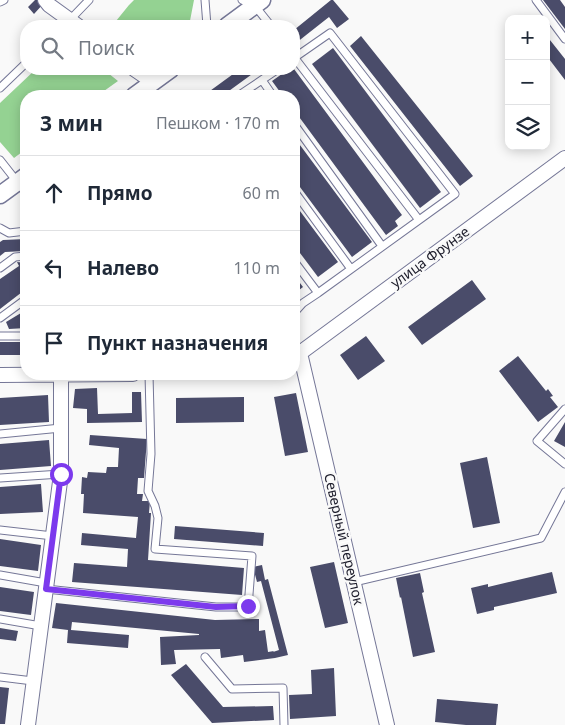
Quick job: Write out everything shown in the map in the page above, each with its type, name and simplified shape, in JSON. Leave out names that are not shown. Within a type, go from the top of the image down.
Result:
[{"type":"street","points":[[45,0],[66,20]]},
{"type":"street","points":[[234,20],[253,2]]},
{"type":"street","points":[[142,75],[152,82]]},
{"type":"street","points":[[142,90],[162,75]]},
{"type":"street","name":"улица Фрунзе","points":[[300,348],[565,158]]},
{"type":"street","points":[[0,195],[20,185]]},
{"type":"street","name":"Северный переулок","points":[[300,367],[354,582],[387,725]]},
{"type":"street","points":[[0,375],[20,375]]},
{"type":"street","points":[[28,725],[61,474],[61,380]]},
{"type":"lane","points":[[0,2],[4,0]]},
{"type":"lane","points":[[73,20],[89,0]]},
{"type":"lane","points":[[205,0],[207,20]]},
{"type":"lane","points":[[536,0],[565,38]]},
{"type":"lane","points":[[253,2],[266,20]]},
{"type":"lane","points":[[300,53],[330,33],[456,194],[300,306]]},
{"type":"lane","points":[[300,65],[419,220]]},
{"type":"lane","points":[[0,88],[20,69]]},
{"type":"lane","points":[[247,90],[269,75]]},
{"type":"lane","points":[[262,80],[269,90]]},
{"type":"lane","points":[[300,132],[382,246]]},
{"type":"lane","points":[[0,160],[20,179]]},
{"type":"lane","points":[[300,199],[351,269]]},
{"type":"lane","points":[[0,228],[9,233],[20,232]]},
{"type":"lane","points":[[0,268],[15,257],[20,257]]},
{"type":"lane","points":[[300,269],[318,293]]},
{"type":"lane","points":[[0,318],[20,303]]},
{"type":"lane","points":[[0,336],[20,336]]},
{"type":"lane","points":[[0,575],[46,586],[216,607],[248,606],[252,556],[155,548],[158,518],[156,506],[148,492],[151,454],[149,380]]},
{"type":"lane","points":[[565,408],[537,441],[565,464]]},
{"type":"lane","points":[[0,434],[61,428]]},
{"type":"lane","points":[[0,478],[61,474]]},
{"type":"lane","points":[[354,582],[541,538],[565,492]]},
{"type":"lane","points":[[0,530],[53,536]]},
{"type":"lane","points":[[0,619],[41,626]]},
{"type":"lane","points":[[205,657],[232,689],[283,688],[284,725]]},
{"type":"lane","points":[[0,677],[34,681]]},
{"type":"green space","points":[[134,0],[194,0],[190,20],[117,20]]},
{"type":"green space","points":[[30,75],[110,75],[118,81],[105,90],[20,90],[20,154],[14,158],[0,142],[0,103]]},
{"type":"building","points":[[35,0],[41,0],[44,3],[34,14],[28,7]]},
{"type":"building","points":[[331,0],[349,19],[337,28],[329,17],[300,40],[300,25]]},
{"type":"building","points":[[543,0],[560,0],[565,7],[565,29]]},
{"type":"building","points":[[361,36],[473,176],[460,186],[350,46]]},
{"type":"building","points":[[550,40],[565,59],[565,80],[550,60]]},
{"type":"building","points":[[333,48],[441,192],[420,208],[312,64]]},
{"type":"building","points":[[232,75],[251,75],[230,90],[211,90]]},
{"type":"building","points":[[280,75],[298,75],[402,215],[395,221],[398,226],[386,235],[300,118],[300,90],[279,90],[272,81]]},
{"type":"building","points":[[300,145],[372,242],[352,257],[300,187]]},
{"type":"building","points":[[300,211],[338,262],[318,277],[300,253]]},
{"type":"building","points":[[20,239],[20,251],[5,252],[0,256],[0,242],[3,240]]},
{"type":"building","points":[[17,262],[20,262],[20,294],[0,309],[0,279],[19,266]]},
{"type":"building","points":[[472,280],[486,299],[422,345],[408,327]]},
{"type":"building","points":[[20,314],[20,328],[9,329],[6,322]]},
{"type":"building","points":[[366,336],[385,361],[358,380],[340,355]]},
{"type":"building","points":[[0,342],[20,342],[20,355],[0,355]]},
{"type":"building","points":[[518,356],[546,391],[548,389],[553,396],[550,397],[558,407],[538,422],[499,371]]},
{"type":"building","points":[[97,388],[98,414],[132,413],[132,392],[141,392],[142,422],[87,423],[87,409],[73,408],[75,389]]},
{"type":"building","points":[[296,393],[308,452],[285,456],[274,397]]},
{"type":"building","points":[[48,395],[49,422],[0,425],[0,398]]},
{"type":"building","points":[[244,397],[244,422],[176,423],[176,398]]},
{"type":"building","points":[[565,422],[565,447],[554,441]]},
{"type":"building","points":[[90,435],[147,439],[144,478],[138,478],[137,494],[143,494],[142,501],[150,501],[148,560],[244,568],[242,595],[72,582],[74,563],[127,567],[128,549],[81,545],[82,533],[136,538],[138,517],[83,513],[84,494],[81,494],[82,477],[87,478],[88,472],[106,473],[107,467],[118,467],[119,448],[89,445]]},
{"type":"building","points":[[49,440],[51,466],[0,470],[0,444]]},
{"type":"building","points":[[487,457],[500,523],[473,528],[460,463]]},
{"type":"building","points":[[41,484],[43,512],[0,514],[0,487]]},
{"type":"building","points":[[175,526],[264,533],[263,546],[174,539]]},
{"type":"building","points":[[0,539],[41,545],[38,571],[0,566]]},
{"type":"building","points":[[334,562],[348,623],[325,628],[310,567]]},
{"type":"building","points":[[262,565],[265,580],[268,579],[288,655],[244,662],[243,655],[221,658],[220,649],[174,650],[176,664],[161,665],[160,637],[199,634],[72,622],[71,630],[129,635],[128,648],[67,643],[68,630],[52,628],[56,603],[215,620],[259,619],[259,631],[265,630],[268,652],[273,652],[279,650],[261,581],[257,582],[253,567]]},
{"type":"building","points":[[552,572],[557,593],[494,607],[494,610],[477,614],[471,588],[488,584],[488,587]]},
{"type":"building","points":[[420,573],[424,592],[422,593],[435,652],[413,657],[396,578]]},
{"type":"building","points":[[0,587],[34,592],[31,615],[0,611]]},
{"type":"building","points":[[0,628],[18,631],[16,641],[0,639]]},
{"type":"building","points":[[186,664],[223,707],[273,706],[274,720],[212,723],[171,675]]},
{"type":"building","points":[[334,668],[336,716],[290,719],[289,695],[312,694],[311,670]]},
{"type":"building","points":[[0,687],[9,688],[5,724],[0,724]]},
{"type":"building","points":[[437,699],[498,704],[496,725],[435,722]]},
{"type":"route","points":[[61,474],[46,589],[216,607],[248,606]]}]
